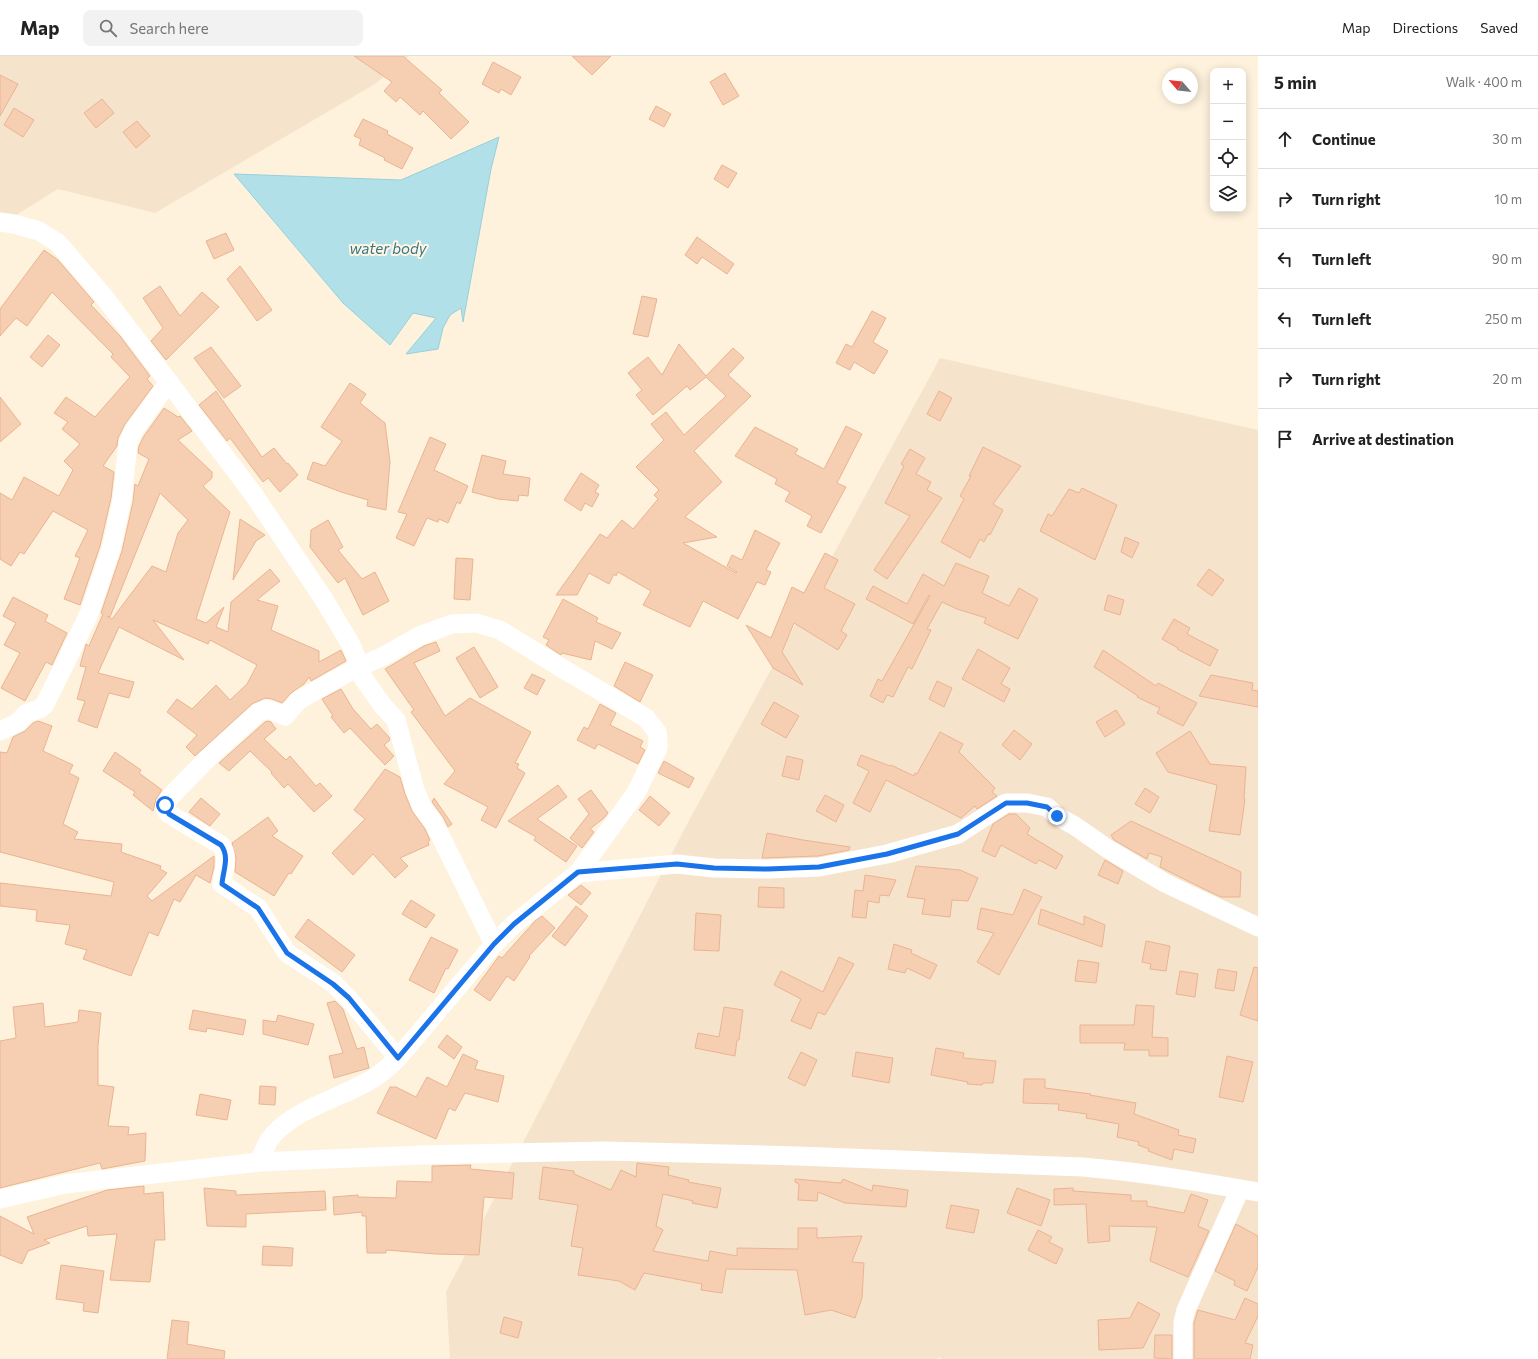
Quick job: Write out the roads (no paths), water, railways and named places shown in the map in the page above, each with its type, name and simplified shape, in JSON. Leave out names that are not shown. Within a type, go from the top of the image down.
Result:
[{"type":"street","points":[[0,222],[39,231],[58,243],[105,298],[254,495],[323,598],[350,643],[356,659],[356,668],[383,706],[396,720],[415,790],[422,807],[434,823],[494,944]]},
{"type":"street","points":[[0,731],[17,723],[27,713],[40,709],[45,704],[54,686],[89,614],[111,549],[122,500],[126,474],[128,443],[134,430],[170,382]]},
{"type":"street","points":[[259,1162],[269,1141],[276,1132],[290,1121],[309,1110],[369,1081],[383,1072],[398,1058],[494,944],[514,924],[578,872],[636,793],[658,748],[657,732],[646,718],[500,630],[476,623],[452,624],[419,636],[384,656],[356,668],[299,700],[285,716],[268,709],[259,712],[208,758],[171,796],[165,805],[169,814],[221,845],[225,850],[226,861],[222,884],[258,908],[287,953],[333,984],[349,998],[398,1058]]},
{"type":"street","points":[[578,872],[677,864],[714,868],[768,869],[819,867],[887,854],[958,834],[1006,803],[1027,803],[1047,807],[1057,816],[1075,826],[1108,849],[1165,883],[1258,927]]},
{"type":"street","points":[[0,1199],[65,1184],[259,1162],[421,1155],[606,1151],[798,1156],[1083,1167],[1138,1173],[1249,1191],[1186,1310],[1183,1322],[1183,1359]]},
{"type":"water","name":"water body","points":[[499,137],[491,169],[463,322],[461,308],[450,315],[443,328],[438,349],[406,354],[436,318],[413,313],[390,345],[343,303],[234,174],[401,180]]}]
